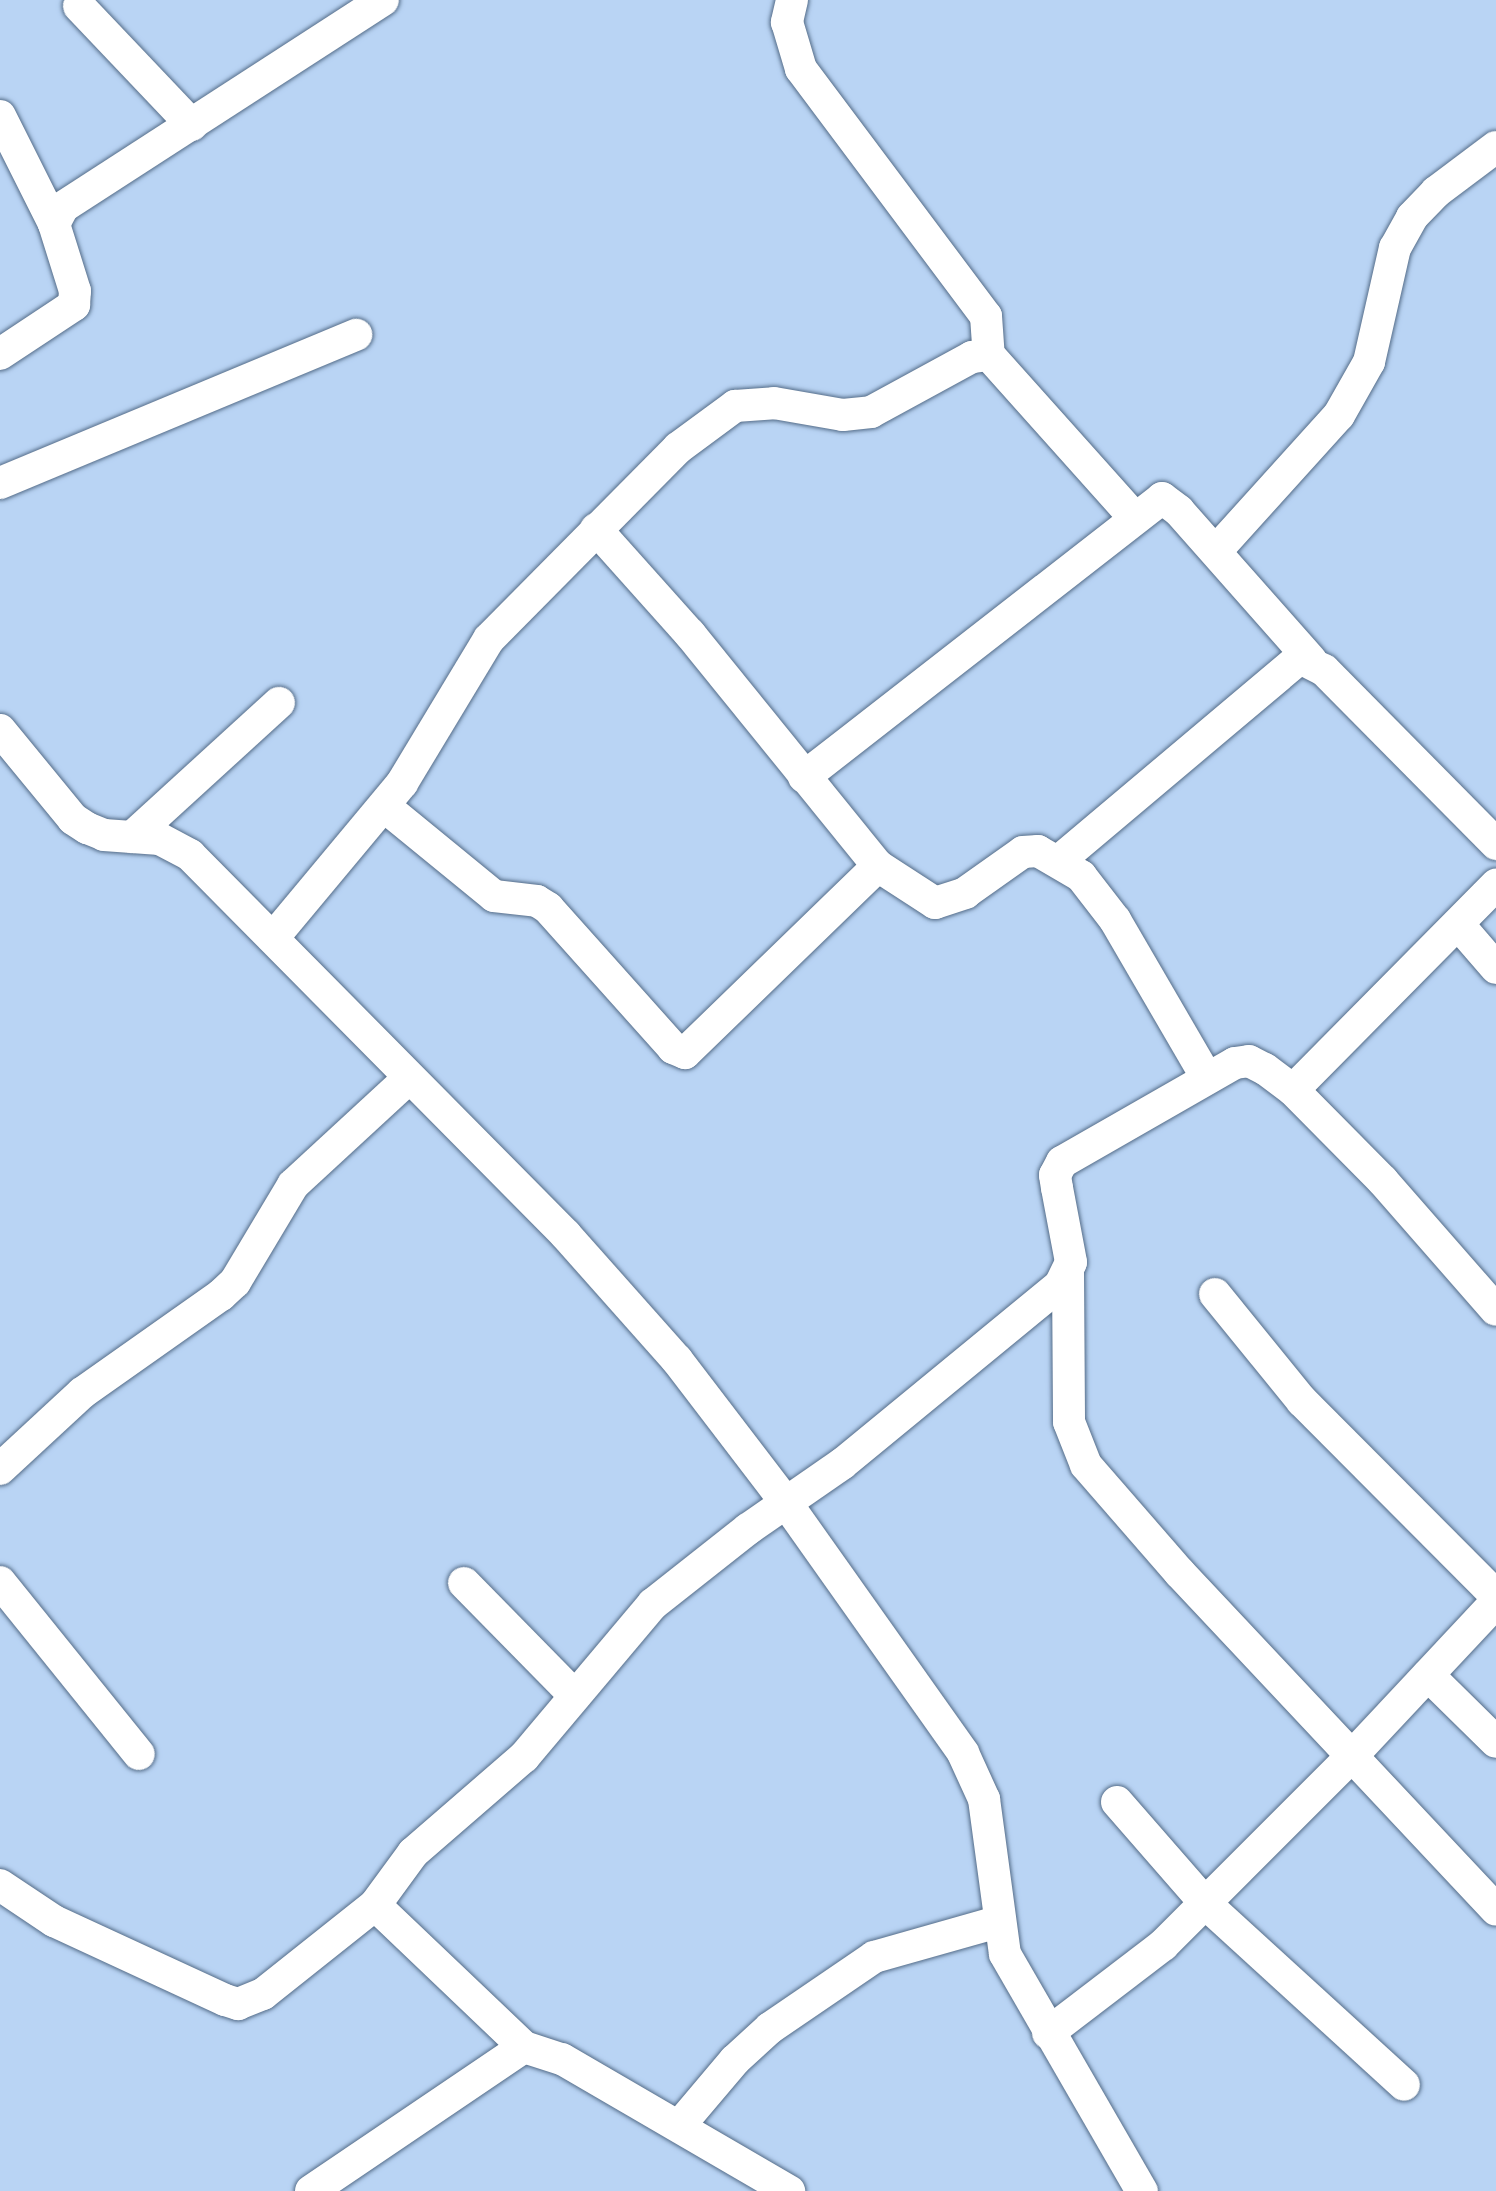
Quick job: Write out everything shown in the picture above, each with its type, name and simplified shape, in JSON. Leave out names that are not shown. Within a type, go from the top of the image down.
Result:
[{"type":"street","points":[[792,0],[787,22],[801,69],[986,316],[989,355],[1134,516]]},
{"type":"street","points":[[54,224],[63,207],[377,1]]},
{"type":"street","points":[[80,6],[192,124]]},
{"type":"street","points":[[0,116],[54,224],[75,291],[74,305],[0,354]]},
{"type":"street","points":[[1216,551],[1339,416],[1368,362],[1395,248],[1412,217],[1436,192],[1496,146]]},
{"type":"street","points":[[0,483],[356,334]]},
{"type":"street","points":[[273,938],[384,806],[430,743],[489,640],[678,448],[735,406],[774,403],[843,415],[871,412],[972,357],[989,355]]},
{"type":"street","points":[[804,777],[1134,516],[1162,498],[1216,551],[1312,660],[1496,844]]},
{"type":"street","points":[[596,530],[690,634],[878,866],[924,898],[948,902],[1023,852],[1038,851],[1060,860],[1082,876],[1115,920],[1207,1078]]},
{"type":"street","points":[[1060,860],[1285,667],[1300,658],[1312,660]]},
{"type":"street","points":[[132,837],[279,703]]},
{"type":"street","points":[[0,730],[73,819],[104,835],[176,845],[273,938],[630,1303],[787,1504],[976,1776],[984,1799],[998,1922],[1014,1975],[1142,2191]]},
{"type":"street","points":[[384,806],[494,896],[537,901],[548,908],[673,1048],[685,1052],[878,866]]},
{"type":"street","points":[[1293,1090],[1496,885]]},
{"type":"street","points":[[1458,924],[1496,968]]},
{"type":"street","points":[[1496,1310],[1383,1182],[1293,1090],[1249,1062],[1207,1078],[1062,1162],[1056,1175],[1071,1248],[1069,1422],[1086,1464],[1192,1586],[1496,1910]]},
{"type":"street","points":[[0,1469],[82,1393],[235,1282],[294,1185],[408,1078]]},
{"type":"street","points":[[0,1885],[54,1921],[238,2004],[272,1988],[375,1905],[413,1853],[512,1769],[653,1604],[787,1504],[1004,1332],[1060,1285],[1068,1273]]},
{"type":"street","points":[[1048,2033],[1152,1954],[1206,1904],[1352,1756],[1496,1599],[1302,1401],[1215,1294]]},
{"type":"street","points":[[0,1582],[139,1754]]},
{"type":"street","points":[[464,1583],[575,1696]]},
{"type":"street","points":[[1428,1675],[1496,1742]]},
{"type":"street","points":[[1117,1802],[1206,1904],[1404,2085]]},
{"type":"street","points":[[375,1905],[524,2046],[562,2058],[789,2191]]},
{"type":"street","points":[[680,2125],[735,2060],[770,2028],[874,1957],[998,1922]]},
{"type":"street","points":[[312,2191],[524,2046]]}]
